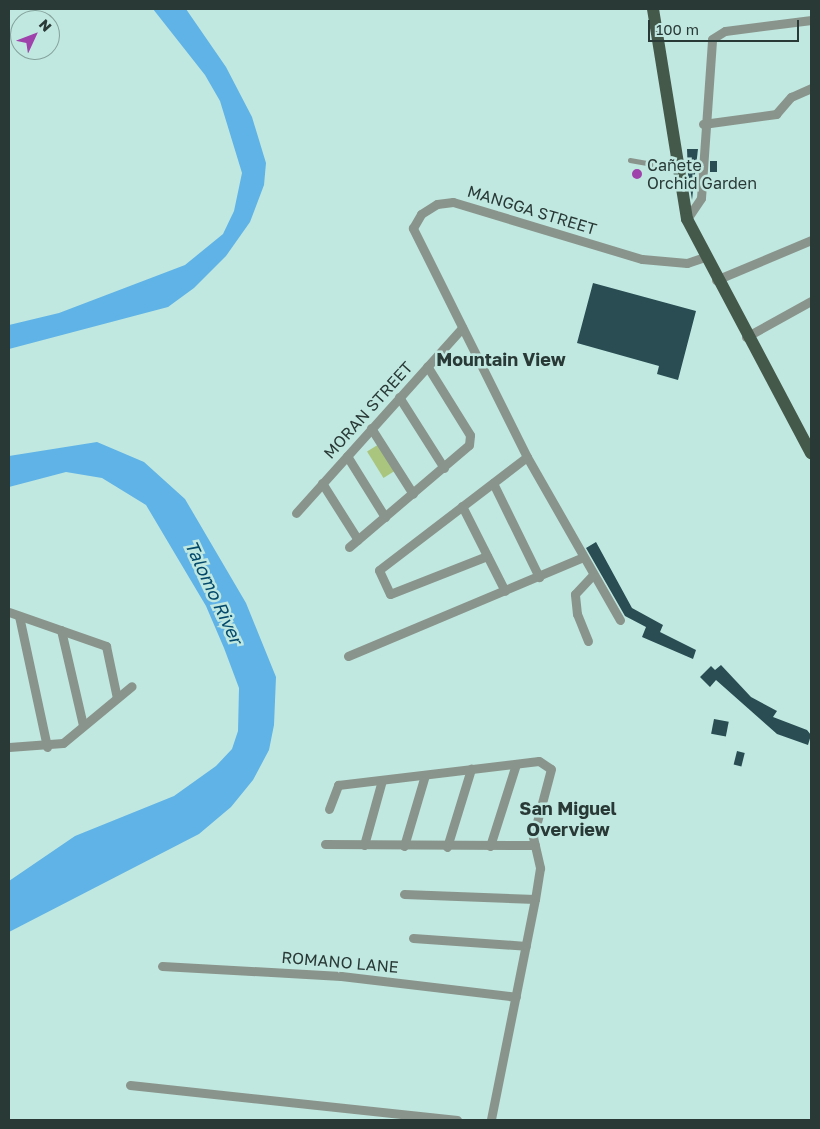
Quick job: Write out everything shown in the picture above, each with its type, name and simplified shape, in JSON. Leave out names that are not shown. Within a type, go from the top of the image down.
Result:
[{"type":"main road","points":[[653,9],[676,168],[687,219],[704,257],[746,337],[811,453]]},
{"type":"street","points":[[687,219],[701,198],[703,124],[708,51],[715,35],[811,20]]},
{"type":"street","points":[[703,124],[776,114],[791,96],[811,88]]},
{"type":"street","name":"MANGGA STREET","points":[[620,620],[581,558],[527,457],[413,228],[421,214],[437,204],[469,205],[661,262],[687,263],[704,257]]},
{"type":"street","points":[[716,280],[811,240]]},
{"type":"street","points":[[746,337],[811,300]]},
{"type":"street","name":"MORAN STREET","points":[[296,512],[462,328]]},
{"type":"street","points":[[349,548],[469,445],[470,435],[427,366]]},
{"type":"street","points":[[400,397],[444,468]]},
{"type":"street","points":[[371,428],[413,494]]},
{"type":"street","points":[[347,456],[385,517]]},
{"type":"street","points":[[488,556],[390,594],[379,570],[527,457]]},
{"type":"street","points":[[322,483],[358,540]]},
{"type":"street","points":[[493,483],[539,577]]},
{"type":"street","points":[[462,506],[505,591]]},
{"type":"street","points":[[348,656],[581,558]]},
{"type":"street","points":[[588,641],[577,614],[575,594],[592,576]]},
{"type":"street","points":[[9,612],[106,646],[117,698]]},
{"type":"street","points":[[19,616],[47,747]]},
{"type":"street","points":[[62,630],[83,725]]},
{"type":"street","points":[[9,747],[47,747],[63,743],[132,686]]},
{"type":"street","points":[[329,809],[338,785],[516,764],[544,762],[551,769],[535,845],[540,868],[535,899],[491,1120]]},
{"type":"street","points":[[490,846],[516,764]]},
{"type":"street","points":[[447,847],[471,769]]},
{"type":"street","points":[[404,846],[425,775]]},
{"type":"street","points":[[364,845],[382,780]]},
{"type":"street","points":[[325,844],[447,847],[535,845]]},
{"type":"street","points":[[404,894],[535,899]]},
{"type":"street","points":[[413,938],[526,946]]},
{"type":"street","name":"ROMANO LANE","points":[[162,966],[341,976],[516,998]]},
{"type":"street","points":[[130,1085],[457,1120]]},
{"type":"lane","points":[[630,160],[676,168]]},
{"type":"green space","points":[[384,441],[400,467],[383,478],[367,452]]},
{"type":"water","points":[[153,9],[186,9],[226,67],[252,117],[266,163],[264,185],[250,222],[226,256],[194,288],[168,307],[9,349],[9,325],[59,313],[185,265],[223,234],[234,211],[242,173],[220,101],[205,75]]},
{"type":"water","name":"Talomo River","points":[[97,442],[144,462],[185,499],[246,603],[276,677],[274,725],[269,750],[253,780],[231,807],[199,834],[9,932],[9,881],[75,836],[174,796],[216,766],[232,749],[238,731],[239,688],[224,648],[206,606],[146,505],[102,478],[66,472],[9,487],[9,456]]},
{"type":"building","points":[[687,149],[698,149],[692,200],[688,174]]},
{"type":"building","points":[[710,161],[717,161],[717,172],[710,172]]},
{"type":"building","points":[[593,283],[696,311],[678,380],[657,374],[659,366],[577,343]]},
{"type":"building","points":[[596,542],[632,608],[663,625],[660,632],[696,650],[693,659],[642,637],[646,627],[625,616],[586,548]]},
{"type":"building","points":[[721,665],[751,697],[777,711],[773,717],[807,730],[811,735],[808,745],[777,734],[716,680],[710,687],[700,677],[711,666],[715,670]]},
{"type":"building","points":[[714,719],[729,722],[726,737],[711,734]]},
{"type":"building","points":[[737,751],[745,753],[741,767],[734,765]]},
{"type":"place","name":"Cañete Orchid Garden","points":[[637,174]]},
{"type":"district","name":"Mountain View","points":[[501,359]]},
{"type":"district","name":"San Miguel Overview","points":[[568,820]]}]
